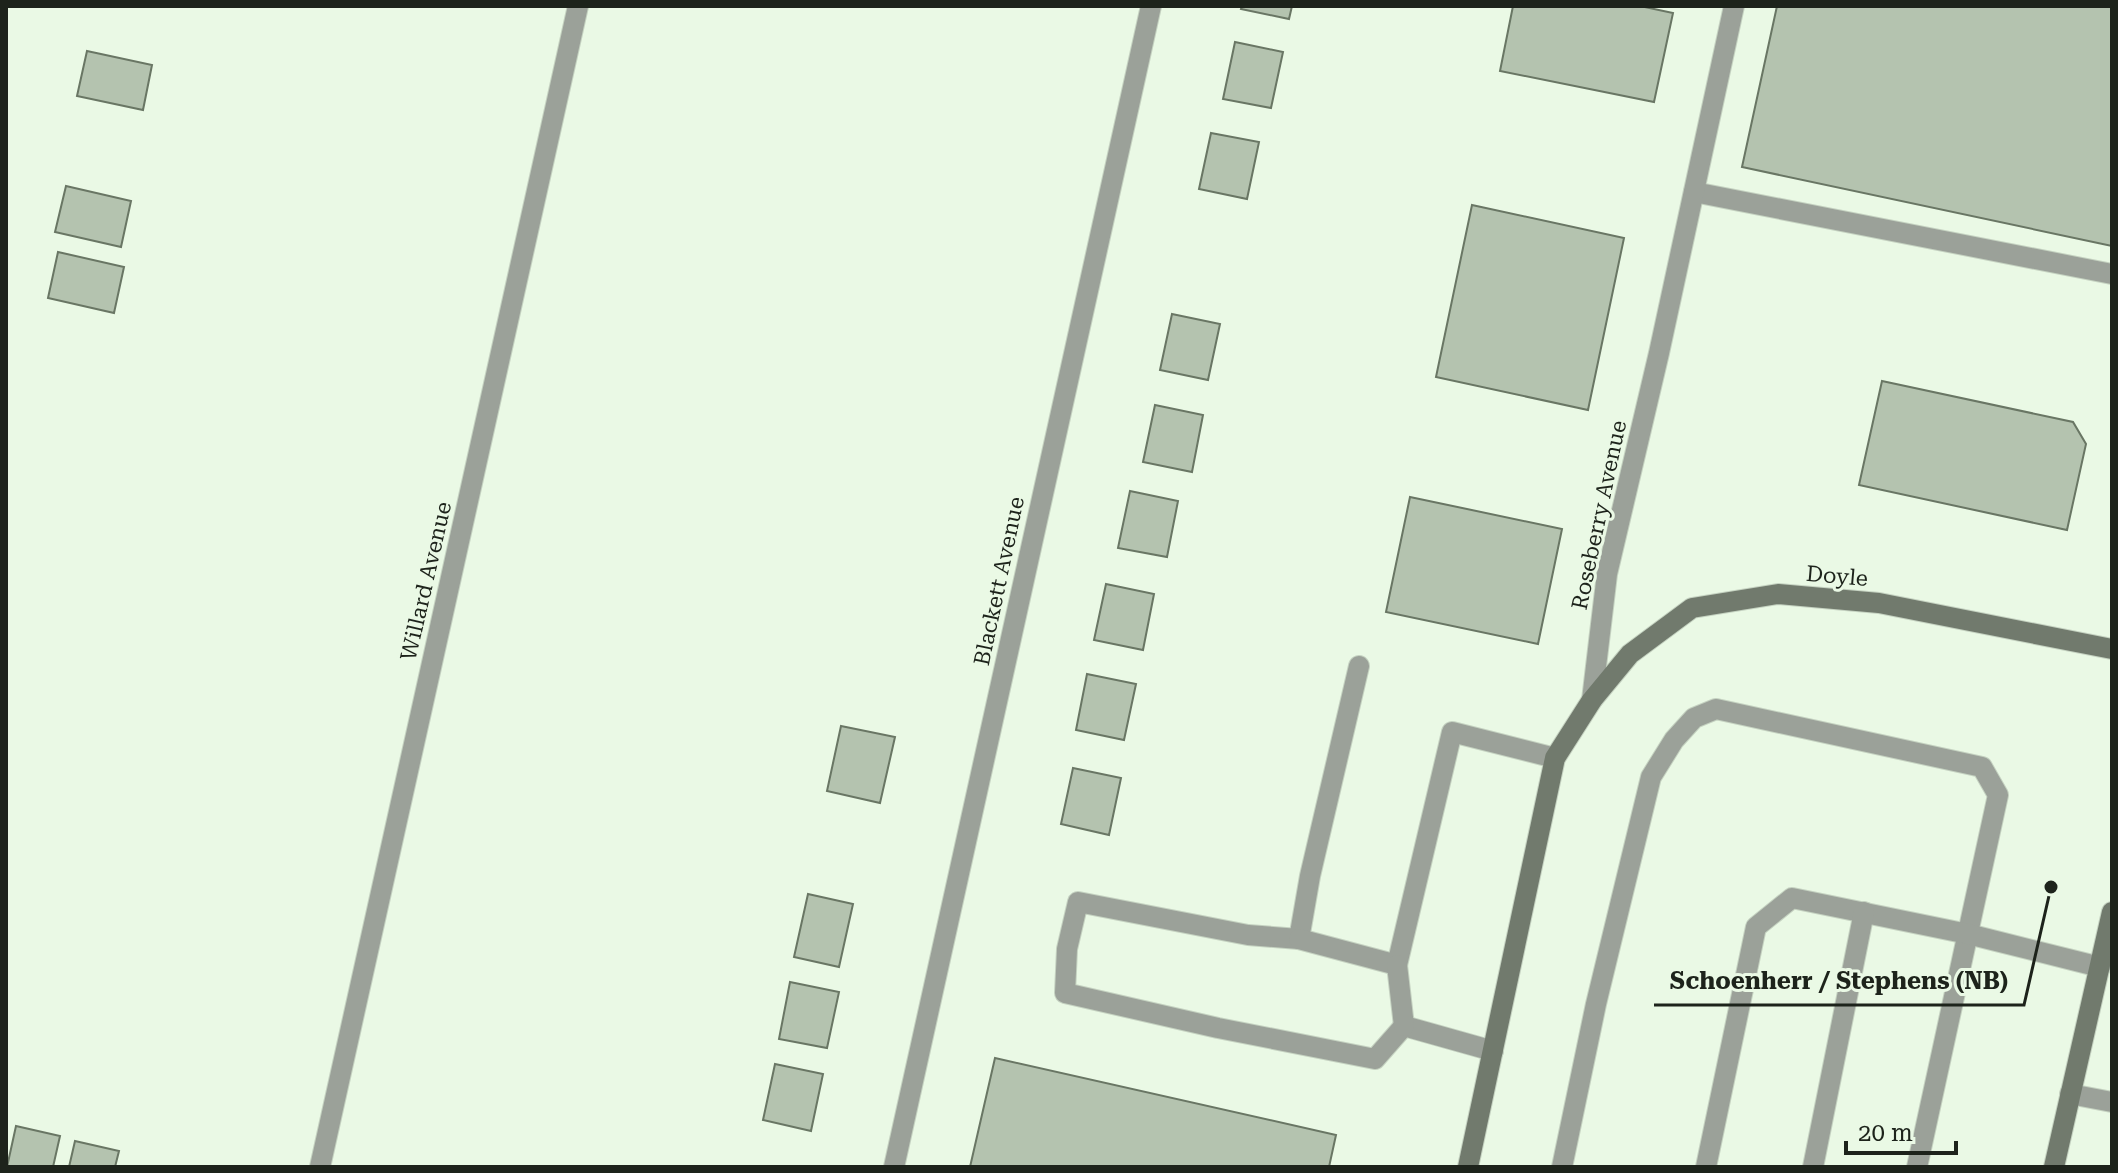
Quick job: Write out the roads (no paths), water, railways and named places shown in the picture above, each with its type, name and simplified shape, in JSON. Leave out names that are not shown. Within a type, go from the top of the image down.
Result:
[{"type":"street","name":"Willard Avenue","points":[[320,1167],[578,6]]},
{"type":"street","name":"Blackett Avenue","points":[[894,1167],[1151,6]]},
{"type":"street","name":"Roseberry Avenue","points":[[1468,1167],[1555,758],[1592,700],[1607,574],[1734,6]]},
{"type":"street","points":[[1694,192],[2112,274]]},
{"type":"street","name":"Doyle","points":[[1592,700],[1630,654],[1692,608],[1778,594],[1879,603],[2112,649]]},
{"type":"street","points":[[1299,939],[1310,876],[1359,666]]},
{"type":"street","points":[[1562,1167],[1596,1004],[1651,777],[1674,740],[1694,718],[1716,709],[1982,767],[1998,795],[1917,1167]]},
{"type":"street","points":[[1397,965],[1299,939],[1248,935],[1078,902],[1067,949],[1065,993],[1375,1059],[1404,1026],[1397,965],[1452,732],[1555,758]]},
{"type":"street","points":[[1706,1167],[1756,927],[1792,898],[1968,934],[2100,967]]},
{"type":"street","points":[[1813,1167],[1864,912]]},
{"type":"street","points":[[2054,1167],[2112,912]]},
{"type":"street","points":[[1404,1026],[1493,1051]]},
{"type":"street","points":[[2070,1094],[2112,1102]]},
{"type":"place","name":"Schoenherr / Stephens (NB)","points":[[2051,887]]}]
